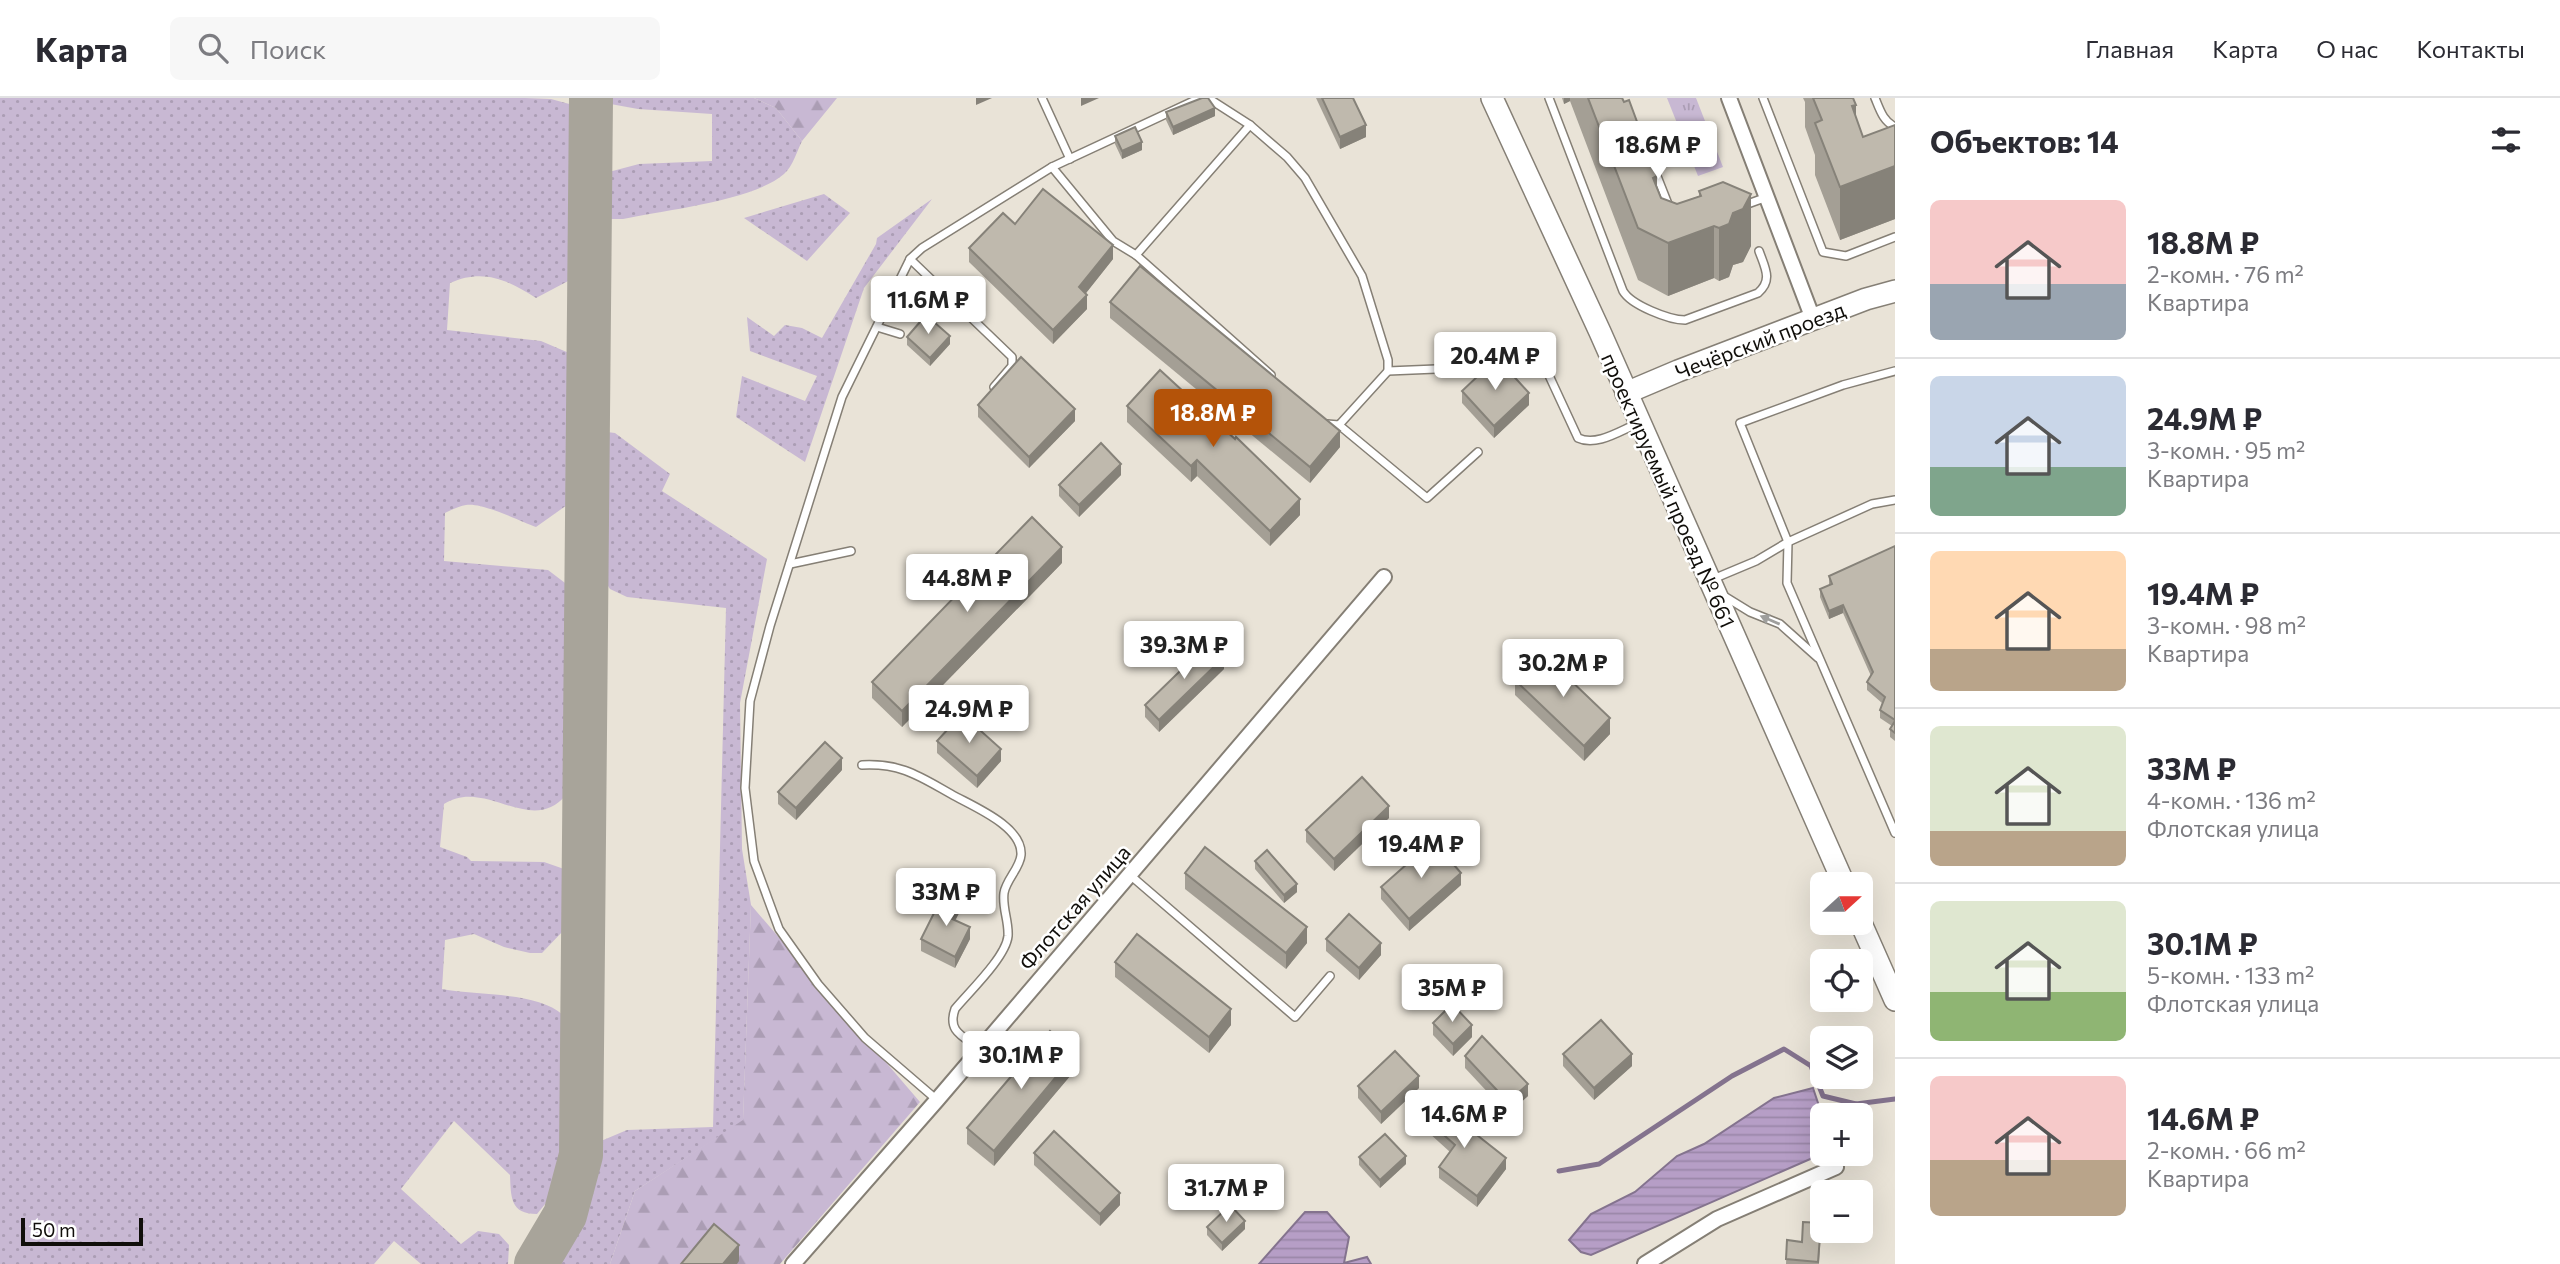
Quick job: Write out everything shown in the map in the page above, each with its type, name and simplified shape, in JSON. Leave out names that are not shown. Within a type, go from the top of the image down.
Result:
[{"type":"main road","name":"проектируемый проезд № 661","points":[[1492,98],[1640,423],[1838,872]]},
{"type":"main road","name":"Чечёрский проезд","points":[[1626,393],[1813,319],[1895,291]]},
{"type":"main road","points":[[1866,935],[1895,1000]]},
{"type":"street","points":[[1729,98],[1813,319]]},
{"type":"street","name":"Флотская улица","points":[[793,1264],[937,1100],[1384,577]]},
{"type":"street","points":[[1645,1264],[1717,1219],[1836,1167]]},
{"type":"lane","points":[[1042,98],[1070,159]]},
{"type":"lane","points":[[937,1100],[865,1038],[818,984],[779,929],[754,861],[745,788],[750,701],[842,397],[910,259],[922,247],[1052,167],[1200,98]]},
{"type":"lane","points":[[1208,98],[1250,125],[1287,157],[1305,178],[1362,276],[1388,360],[1388,371],[1339,425],[1329,426],[1318,417]]},
{"type":"lane","points":[[1549,98],[1623,291],[1632,302],[1675,320],[1685,320],[1758,293],[1765,287],[1768,278],[1759,251]]},
{"type":"lane","points":[[1763,98],[1823,252],[1846,256],[1895,237]]},
{"type":"lane","points":[[1875,98],[1881,114],[1895,127]]},
{"type":"lane","points":[[1136,255],[1250,125]]},
{"type":"lane","points":[[1646,147],[1676,218]]},
{"type":"lane","points":[[1052,167],[1113,241],[1136,255],[1278,381]]},
{"type":"lane","points":[[1729,211],[1766,197]]},
{"type":"lane","points":[[910,259],[1012,358],[1012,366],[986,397]]},
{"type":"lane","points":[[877,327],[900,334]]},
{"type":"lane","points":[[1388,371],[1484,367],[1531,349],[1540,356],[1578,438],[1587,442],[1597,440],[1640,423]]},
{"type":"lane","points":[[1895,372],[1840,382],[1740,423],[1788,542],[1787,583],[1895,833]]},
{"type":"lane","points":[[1339,425],[1427,498],[1478,452]]},
{"type":"lane","points":[[1821,661],[1780,624],[1750,612],[1711,585],[1788,542],[1872,504],[1895,500]]},
{"type":"lane","points":[[790,564],[851,551]]},
{"type":"lane","points":[[862,765],[885,764],[908,770],[1008,827],[1019,843],[1021,856],[1004,890],[1003,907],[1008,935],[1004,950],[955,1009],[951,1020],[954,1028],[980,1049]]},
{"type":"lane","points":[[1130,874],[1295,1017],[1330,976]]},
{"type":"green space","points":[[0,98],[525,98],[551,99],[573,105],[570,280],[536,298],[505,281],[484,276],[473,276],[450,283],[447,330],[541,341],[569,353],[567,505],[536,527],[491,509],[473,505],[461,506],[445,513],[444,561],[548,570],[569,586],[566,795],[552,806],[538,810],[475,797],[460,798],[444,804],[440,847],[471,861],[544,862],[564,869],[563,931],[542,953],[504,947],[474,934],[445,940],[442,989],[523,998],[552,1007],[563,1015],[561,1142],[556,1179],[546,1203],[537,1214],[522,1211],[512,1197],[510,1175],[454,1121],[401,1189],[461,1244],[478,1231],[499,1234],[509,1245],[508,1264],[421,1264],[394,1241],[374,1264],[0,1264]]},
{"type":"green space","points":[[605,98],[754,98],[776,108],[802,141],[784,174],[752,191],[684,208],[609,219],[604,206],[605,173],[639,164],[712,161],[712,114],[638,109],[605,103]]},
{"type":"green space","points":[[754,98],[837,98],[802,141],[776,108]]},
{"type":"green space","points":[[1667,98],[1696,98],[1723,167],[1698,176]]},
{"type":"green space","points":[[824,194],[850,213],[807,261],[744,218]]},
{"type":"green space","points":[[932,199],[864,288],[805,462],[736,417],[742,376],[805,401],[817,376],[750,351],[747,317],[774,336],[785,325],[802,328],[822,338],[877,238]]},
{"type":"green space","points":[[607,432],[615,433],[670,474],[662,491],[767,559],[740,703],[742,849],[751,905],[743,1121],[635,1191],[610,1264],[551,1264],[583,1205],[594,1154],[601,1151],[601,1141],[627,1130],[713,1127],[726,608],[627,597],[610,589],[601,575],[601,437]]},
{"type":"green space","points":[[751,905],[920,1102],[780,1264],[610,1264],[635,1191],[743,1120]]},
{"type":"shaded area","points":[[1813,1089],[1818,1103],[1810,1103],[1810,1159],[1591,1255],[1581,1252],[1569,1240],[1591,1214],[1635,1192],[1677,1156],[1704,1144],[1774,1098]]},
{"type":"shaded area","points":[[1305,1212],[1327,1212],[1349,1237],[1344,1263],[1367,1257],[1371,1264],[1259,1264]]},
{"type":"building","points":[[1208,98],[1215,108],[1173,127],[1166,112]]},
{"type":"building","points":[[1322,98],[1353,98],[1366,125],[1340,137]]},
{"type":"building","points":[[1588,98],[1622,98],[1624,102],[1629,100],[1657,176],[1653,178],[1661,198],[1677,204],[1701,196],[1699,191],[1723,182],[1751,194],[1743,209],[1733,213],[1729,224],[1719,228],[1714,226],[1668,243],[1638,228]]},
{"type":"building","points":[[1813,98],[1853,98],[1856,105],[1852,106],[1863,137],[1895,125],[1895,166],[1840,187],[1815,123],[1822,120]]},
{"type":"building","points":[[1135,127],[1142,142],[1122,151],[1115,136]]},
{"type":"building","points":[[1043,189],[1113,245],[1079,287],[1087,295],[1053,330],[969,248],[1003,213],[1015,224]]},
{"type":"building","points":[[1140,266],[1340,431],[1310,467],[1110,302]]},
{"type":"building","points":[[926,315],[950,336],[930,358],[907,337]]},
{"type":"building","points":[[1021,357],[1075,409],[1029,457],[978,405]]},
{"type":"building","points":[[1497,358],[1529,393],[1494,426],[1462,391]]},
{"type":"building","points":[[1160,370],[1235,439],[1236,437],[1300,499],[1270,531],[1197,460],[1191,466],[1127,406]]},
{"type":"building","points":[[1101,443],[1121,464],[1079,505],[1059,485]]},
{"type":"building","points":[[1032,517],[1062,547],[902,711],[872,682]]},
{"type":"building","points":[[1895,546],[1895,720],[1880,710],[1885,697],[1867,682],[1873,672],[1843,605],[1829,611],[1820,589],[1832,584],[1829,576]]},
{"type":"building","points":[[1210,642],[1224,657],[1159,720],[1145,705]]},
{"type":"building","points":[[1541,652],[1610,718],[1584,746],[1515,680]]},
{"type":"building","points":[[962,714],[1001,749],[977,776],[937,741]]},
{"type":"building","points":[[825,742],[842,758],[796,808],[778,792]]},
{"type":"building","points":[[1362,777],[1389,806],[1334,859],[1306,830]]},
{"type":"building","points":[[1433,841],[1461,873],[1409,919],[1381,887]]},
{"type":"building","points":[[1205,847],[1307,927],[1286,953],[1185,873]]},
{"type":"building","points":[[1267,850],[1297,884],[1284,895],[1255,861]]},
{"type":"building","points":[[944,893],[959,901],[950,918],[970,927],[955,957],[921,939]]},
{"type":"building","points":[[1349,914],[1381,943],[1359,968],[1326,939]]},
{"type":"building","points":[[1137,934],[1231,1009],[1209,1037],[1115,962]]},
{"type":"building","points":[[1452,1004],[1472,1025],[1453,1044],[1433,1023]]},
{"type":"building","points":[[1601,1020],[1632,1054],[1594,1088],[1563,1054]]},
{"type":"building","points":[[1050,1031],[1076,1053],[994,1151],[967,1128]]},
{"type":"building","points":[[1482,1036],[1528,1084],[1508,1102],[1465,1056]]},
{"type":"building","points":[[1395,1051],[1419,1076],[1381,1112],[1358,1086]]},
{"type":"building","points":[[1430,1098],[1506,1158],[1477,1196],[1439,1167],[1455,1145],[1418,1112]]},
{"type":"building","points":[[1054,1131],[1120,1193],[1100,1214],[1034,1153]]},
{"type":"building","points":[[1385,1134],[1406,1156],[1380,1180],[1359,1157]]},
{"type":"building","points":[[1230,1205],[1245,1221],[1222,1243],[1207,1227]]},
{"type":"building","points":[[1803,1222],[1810,1222],[1810,1243],[1819,1243],[1818,1262],[1786,1259],[1787,1240],[1802,1242]]},
{"type":"building","points":[[714,1224],[739,1245],[723,1264],[681,1264]]},
{"type":"waterway","points":[[1559,1171],[1599,1164],[1732,1076],[1784,1049],[1811,1066],[1823,1096],[1852,1103]]},
{"type":"waterway","points":[[1864,1103],[1895,1099]]},
{"type":"taxiway","points":[[536,1264],[565,1215],[581,1155],[591,98]]}]
